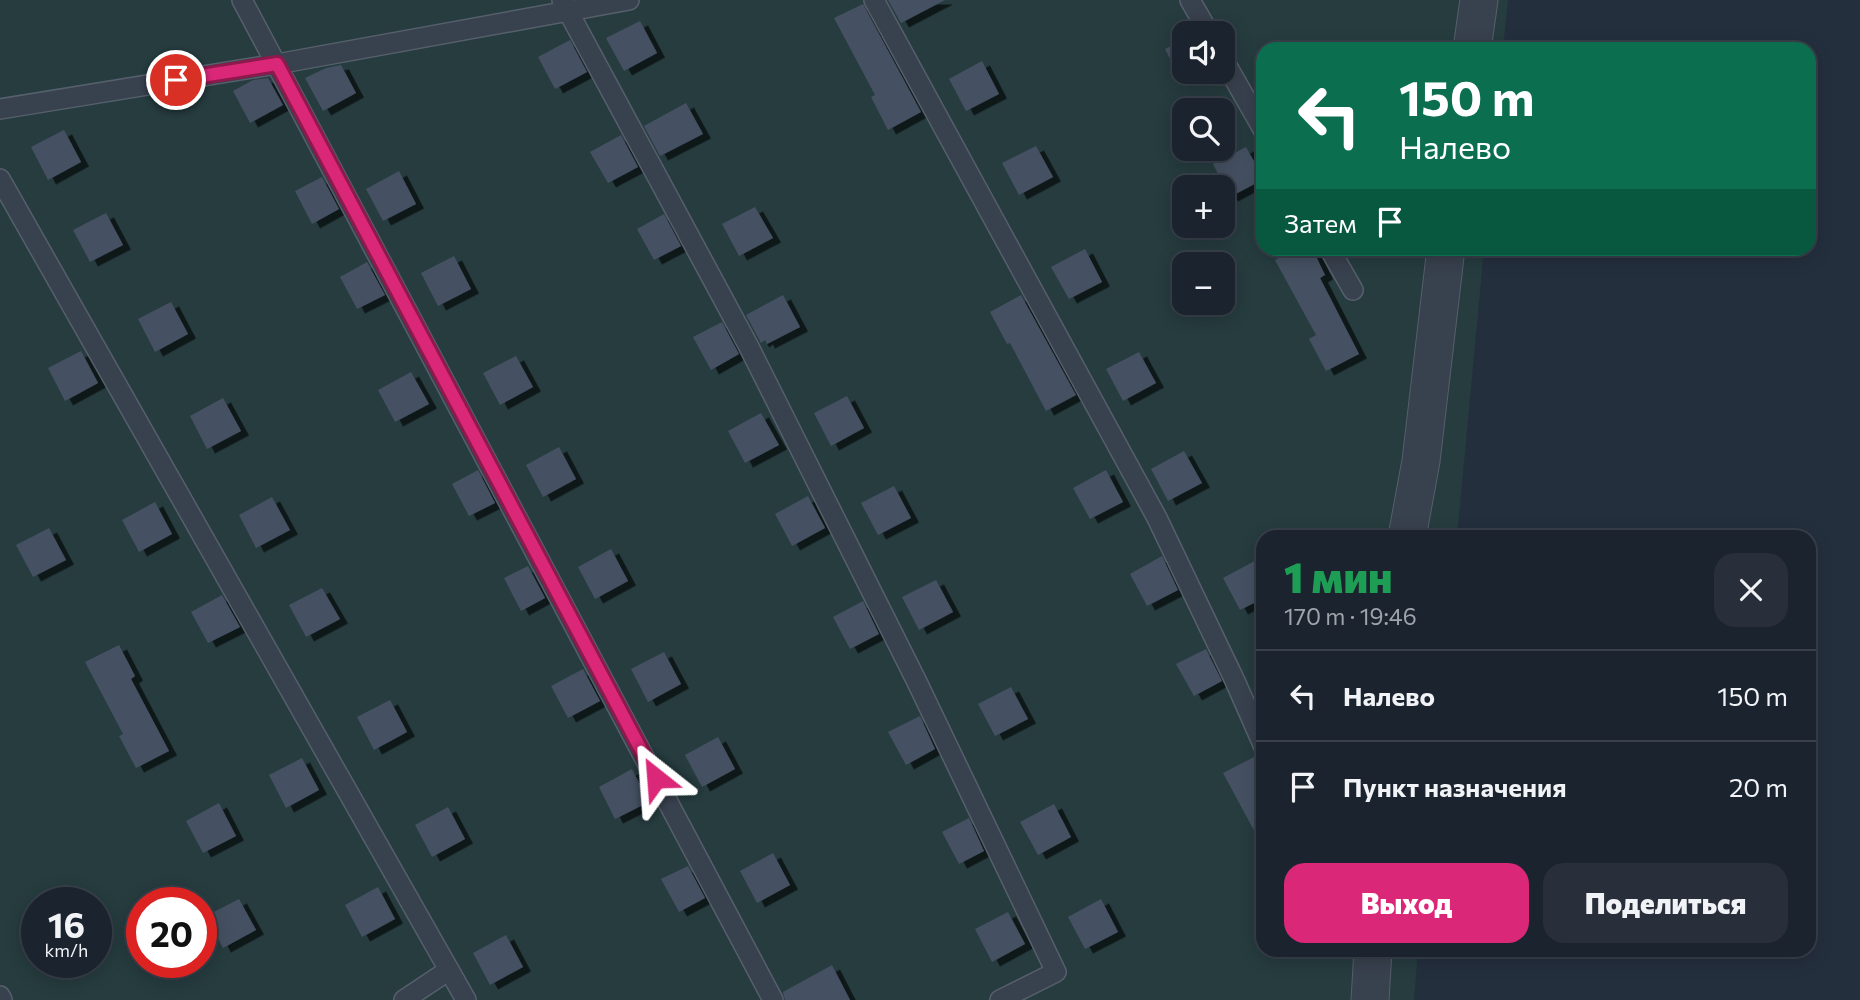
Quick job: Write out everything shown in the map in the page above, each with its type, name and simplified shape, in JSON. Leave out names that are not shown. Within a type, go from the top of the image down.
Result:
[{"type":"street","points":[[1473,42],[1479,0]]},
{"type":"street","points":[[1408,530],[1421,461],[1445,256]]},
{"type":"street","points":[[1370,1000],[1373,957]]},
{"type":"lane","points":[[242,0],[774,1000]]},
{"type":"lane","points":[[0,109],[277,64],[565,6],[629,0]]},
{"type":"lane","points":[[874,0],[1157,518],[1256,729]]},
{"type":"lane","points":[[1190,0],[1202,21]]},
{"type":"lane","points":[[565,6],[748,345],[916,680],[1056,972],[1000,1000]]},
{"type":"lane","points":[[1235,80],[1256,117]]},
{"type":"lane","points":[[0,179],[466,1000]]},
{"type":"lane","points":[[1334,256],[1353,290]]},
{"type":"lane","points":[[404,1000],[449,970]]},
{"type":"green space","points":[[0,0],[1508,0],[1504,42],[1256,42],[1256,256],[1483,256],[1458,530],[1256,530],[1256,957],[1417,957],[1414,1000],[0,1000]]},
{"type":"building","points":[[888,0],[945,0],[901,23]]},
{"type":"building","points":[[863,4],[921,112],[888,130],[871,97],[875,95],[834,18]]},
{"type":"building","points":[[640,21],[657,53],[624,71],[606,38]]},
{"type":"building","points":[[570,40],[587,72],[555,89],[538,57]]},
{"type":"building","points":[[1172,46],[1172,63],[1165,49]]},
{"type":"building","points":[[982,61],[999,94],[966,111],[949,79]]},
{"type":"building","points":[[341,65],[356,93],[323,111],[305,78],[326,68]]},
{"type":"building","points":[[268,78],[283,105],[250,123],[233,91],[253,80]]},
{"type":"building","points":[[686,103],[703,134],[660,156],[644,126]]},
{"type":"building","points":[[64,130],[81,162],[48,180],[31,147]]},
{"type":"building","points":[[621,135],[638,167],[608,183],[590,152]]},
{"type":"building","points":[[1036,146],[1053,177],[1019,195],[1002,163]]},
{"type":"building","points":[[1246,147],[1256,165],[1256,183],[1235,194],[1235,175],[1219,175],[1213,164],[1219,161],[1235,161],[1235,153]]},
{"type":"building","points":[[399,171],[416,204],[383,221],[366,189]]},
{"type":"building","points":[[322,177],[339,209],[312,224],[295,191]]},
{"type":"building","points":[[755,207],[773,238],[739,256],[722,224]]},
{"type":"building","points":[[106,213],[123,245],[90,262],[73,230]]},
{"type":"building","points":[[664,214],[681,246],[654,260],[637,229]]},
{"type":"building","points":[[1085,249],[1102,282],[1069,299],[1051,267]]},
{"type":"building","points":[[454,256],[471,289],[438,306],[421,273]]},
{"type":"building","points":[[1282,256],[1316,256],[1325,275],[1320,278],[1359,354],[1326,371],[1309,339],[1316,335],[1275,260]]},
{"type":"building","points":[[367,262],[385,295],[357,309],[340,277]]},
{"type":"building","points":[[783,295],[800,327],[767,344],[765,340],[761,343],[746,315]]},
{"type":"building","points":[[1021,295],[1076,395],[1046,411],[1010,343],[1007,344],[990,312]]},
{"type":"building","points":[[171,302],[188,334],[155,352],[138,319]]},
{"type":"building","points":[[722,322],[739,354],[711,370],[693,337]]},
{"type":"building","points":[[81,351],[98,383],[65,401],[48,368]]},
{"type":"building","points":[[1139,352],[1156,383],[1123,401],[1106,369]]},
{"type":"building","points":[[516,356],[533,387],[500,405],[483,373]]},
{"type":"building","points":[[411,372],[429,404],[395,422],[378,390]]},
{"type":"building","points":[[847,396],[864,428],[831,446],[814,413]]},
{"type":"building","points":[[223,398],[241,431],[207,449],[190,416]]},
{"type":"building","points":[[761,413],[779,445],[745,463],[728,431]]},
{"type":"building","points":[[559,447],[576,479],[543,497],[526,465]]},
{"type":"building","points":[[1184,451],[1202,483],[1168,501],[1151,469]]},
{"type":"building","points":[[478,470],[495,503],[469,516],[452,484]]},
{"type":"building","points":[[1106,470],[1123,502],[1090,519],[1073,488]]},
{"type":"building","points":[[894,486],[911,518],[878,535],[861,503]]},
{"type":"building","points":[[808,496],[825,528],[792,546],[775,514]]},
{"type":"building","points":[[272,497],[290,530],[256,548],[239,515]]},
{"type":"building","points":[[155,502],[172,534],[139,552],[122,520]]},
{"type":"building","points":[[49,528],[66,560],[33,577],[16,545]]},
{"type":"building","points":[[611,549],[628,581],[595,599],[578,567]]},
{"type":"building","points":[[1162,556],[1178,590],[1147,606],[1130,574]]},
{"type":"building","points":[[1256,560],[1256,602],[1240,610],[1223,578]]},
{"type":"building","points":[[528,566],[545,598],[521,611],[504,578]]},
{"type":"building","points":[[936,580],[953,612],[919,630],[902,597]]},
{"type":"building","points":[[322,588],[340,619],[306,637],[289,605]]},
{"type":"building","points":[[222,595],[240,627],[208,643],[191,612]]},
{"type":"building","points":[[863,601],[879,634],[850,649],[833,617]]},
{"type":"building","points":[[119,645],[135,676],[131,679],[169,751],[136,768],[119,736],[123,734],[85,662]]},
{"type":"building","points":[[1206,649],[1222,681],[1194,696],[1176,664]]},
{"type":"building","points":[[664,652],[681,684],[648,702],[631,669]]},
{"type":"building","points":[[583,669],[600,701],[568,718],[551,686]]},
{"type":"building","points":[[1011,687],[1028,719],[995,736],[978,704]]},
{"type":"building","points":[[390,700],[407,732],[374,750],[357,717]]},
{"type":"building","points":[[920,716],[935,749],[906,765],[888,732]]},
{"type":"building","points":[[718,737],[735,769],[702,787],[685,755]]},
{"type":"building","points":[[1256,756],[1256,834],[1223,773]]},
{"type":"building","points":[[302,758],[319,790],[286,808],[269,775]]},
{"type":"building","points":[[632,769],[649,802],[615,819],[599,787]]},
{"type":"building","points":[[219,803],[236,836],[203,853],[186,821]]},
{"type":"building","points":[[1054,804],[1071,837],[1038,855],[1020,822]]},
{"type":"building","points":[[448,807],[465,839],[432,857],[415,825]]},
{"type":"building","points":[[969,818],[984,851],[959,864],[942,832]]},
{"type":"building","points":[[773,853],[790,885],[757,903],[740,871]]},
{"type":"building","points":[[688,866],[705,898],[679,912],[661,879]]},
{"type":"building","points":[[378,887],[395,919],[362,937],[345,905]]},
{"type":"building","points":[[239,899],[256,930],[223,948],[217,937],[217,910]]},
{"type":"building","points":[[1101,899],[1118,932],[1085,949],[1068,917]]},
{"type":"building","points":[[1008,912],[1025,944],[992,962],[975,929]]},
{"type":"building","points":[[506,935],[523,967],[490,985],[473,953]]},
{"type":"building","points":[[832,965],[850,1000],[785,1000],[783,992]]},
{"type":"route","points":[[176,80],[277,64],[656,778]]}]
